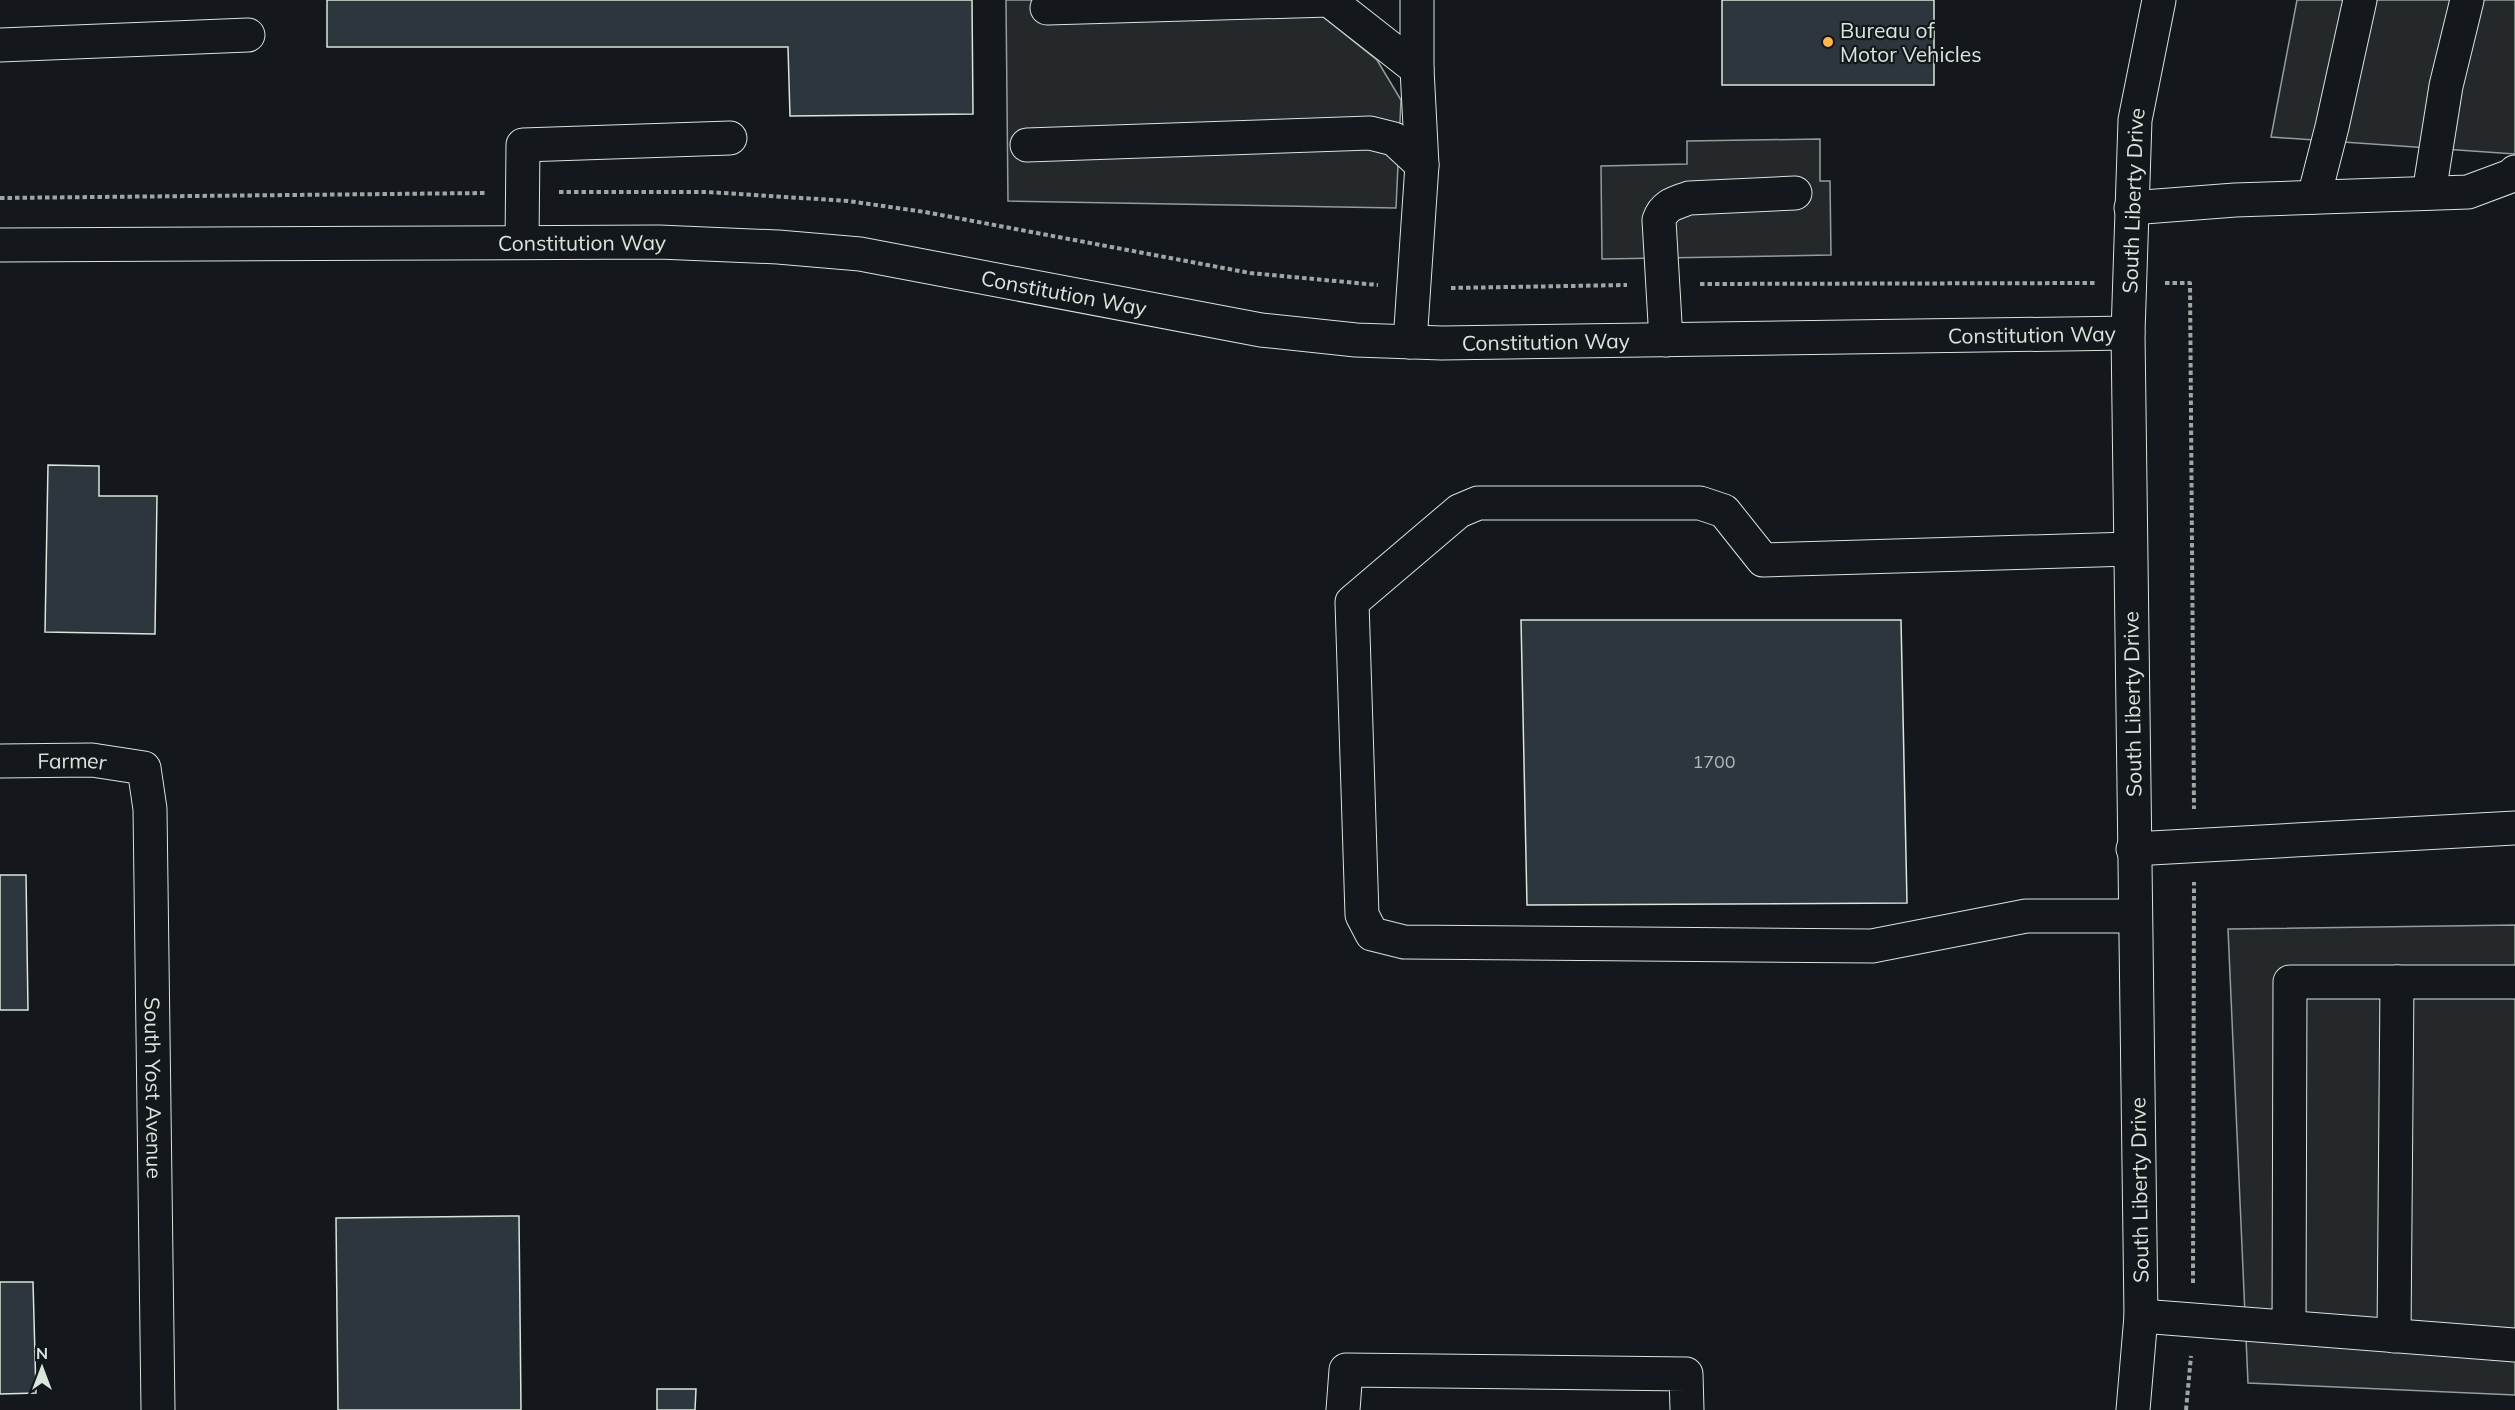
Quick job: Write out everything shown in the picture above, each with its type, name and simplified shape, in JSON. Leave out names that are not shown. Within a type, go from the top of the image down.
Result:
[{"type":"street","points":[[1047,8],[1329,0],[1417,69]]},
{"type":"street","points":[[1410,342],[1422,165],[1417,69],[1417,0]]},
{"type":"street","name":"South Liberty Drive","points":[[2133,1410],[2141,1316],[2133,849],[2128,333],[2134,120],[2159,0]]},
{"type":"street","points":[[2314,197],[2360,0]]},
{"type":"street","points":[[2428,193],[2446,86],[2461,19],[2468,0]]},
{"type":"street","points":[[0,45],[248,35]]},
{"type":"street","points":[[1027,145],[1370,133],[1394,139],[1422,165]]},
{"type":"street","points":[[522,242],[523,145],[730,138]]},
{"type":"street","points":[[2132,208],[2235,200],[2468,192],[2511,176],[2515,171]]},
{"type":"street","points":[[1666,340],[1659,220],[1662,210],[1673,203],[1689,198],[1795,193]]},
{"type":"street","name":"Constitution Way","points":[[0,245],[659,242],[778,247],[860,254],[1261,330],[1356,340],[1410,342],[1666,340],[2128,333]]},
{"type":"street","points":[[2130,549],[1763,561],[1724,511],[1700,503],[1478,503],[1459,511],[1352,602],[1362,915],[1372,934],[1404,942],[1872,946],[2026,916],[2134,916]]},
{"type":"street","name":"Farmer","points":[[0,761],[92,760],[144,768]]},
{"type":"street","name":"South Yost Avenue","points":[[144,768],[150,809],[158,1410]]},
{"type":"street","points":[[2133,849],[2515,828]]},
{"type":"street","points":[[2289,1327],[2290,982],[2515,982]]},
{"type":"street","points":[[2394,1336],[2397,982]]},
{"type":"street","points":[[2141,1316],[2515,1346]]},
{"type":"street","points":[[1343,1410],[1346,1370],[1686,1374],[1687,1410]]},
{"type":"path","points":[[0,198],[707,192],[848,201],[926,212],[1250,273],[1320,281],[1414,287],[2073,283]]},
{"type":"shaded area","points":[[1006,0],[1302,0],[1377,60],[1401,100],[1396,208],[1008,201]]},
{"type":"shaded area","points":[[2297,0],[2515,0],[2515,154],[2271,137]]},
{"type":"shaded area","points":[[1820,139],[1820,181],[1830,181],[1831,255],[1602,259],[1601,166],[1687,164],[1687,141]]},
{"type":"shaded area","points":[[2515,925],[2515,1395],[2248,1383],[2228,929]]},
{"type":"building","points":[[327,0],[972,0],[973,114],[790,116],[788,47],[327,47]]},
{"type":"building","name":"Bureau of Motor Vehicles","points":[[1722,0],[1934,0],[1934,85],[1722,85]]},
{"type":"building","points":[[48,465],[99,466],[99,496],[157,496],[155,634],[45,632]]},
{"type":"building","points":[[1521,620],[1901,620],[1907,903],[1527,905]]},
{"type":"building","points":[[0,875],[26,875],[28,1010],[0,1010]]},
{"type":"building","points":[[519,1216],[521,1410],[338,1410],[336,1218]]},
{"type":"building","points":[[0,1282],[33,1282],[36,1393],[0,1394]]},
{"type":"building","points":[[657,1389],[696,1389],[695,1410],[657,1410]]},
{"type":"place","name":"Bureau of Motor Vehicles","points":[[1828,42]]}]
